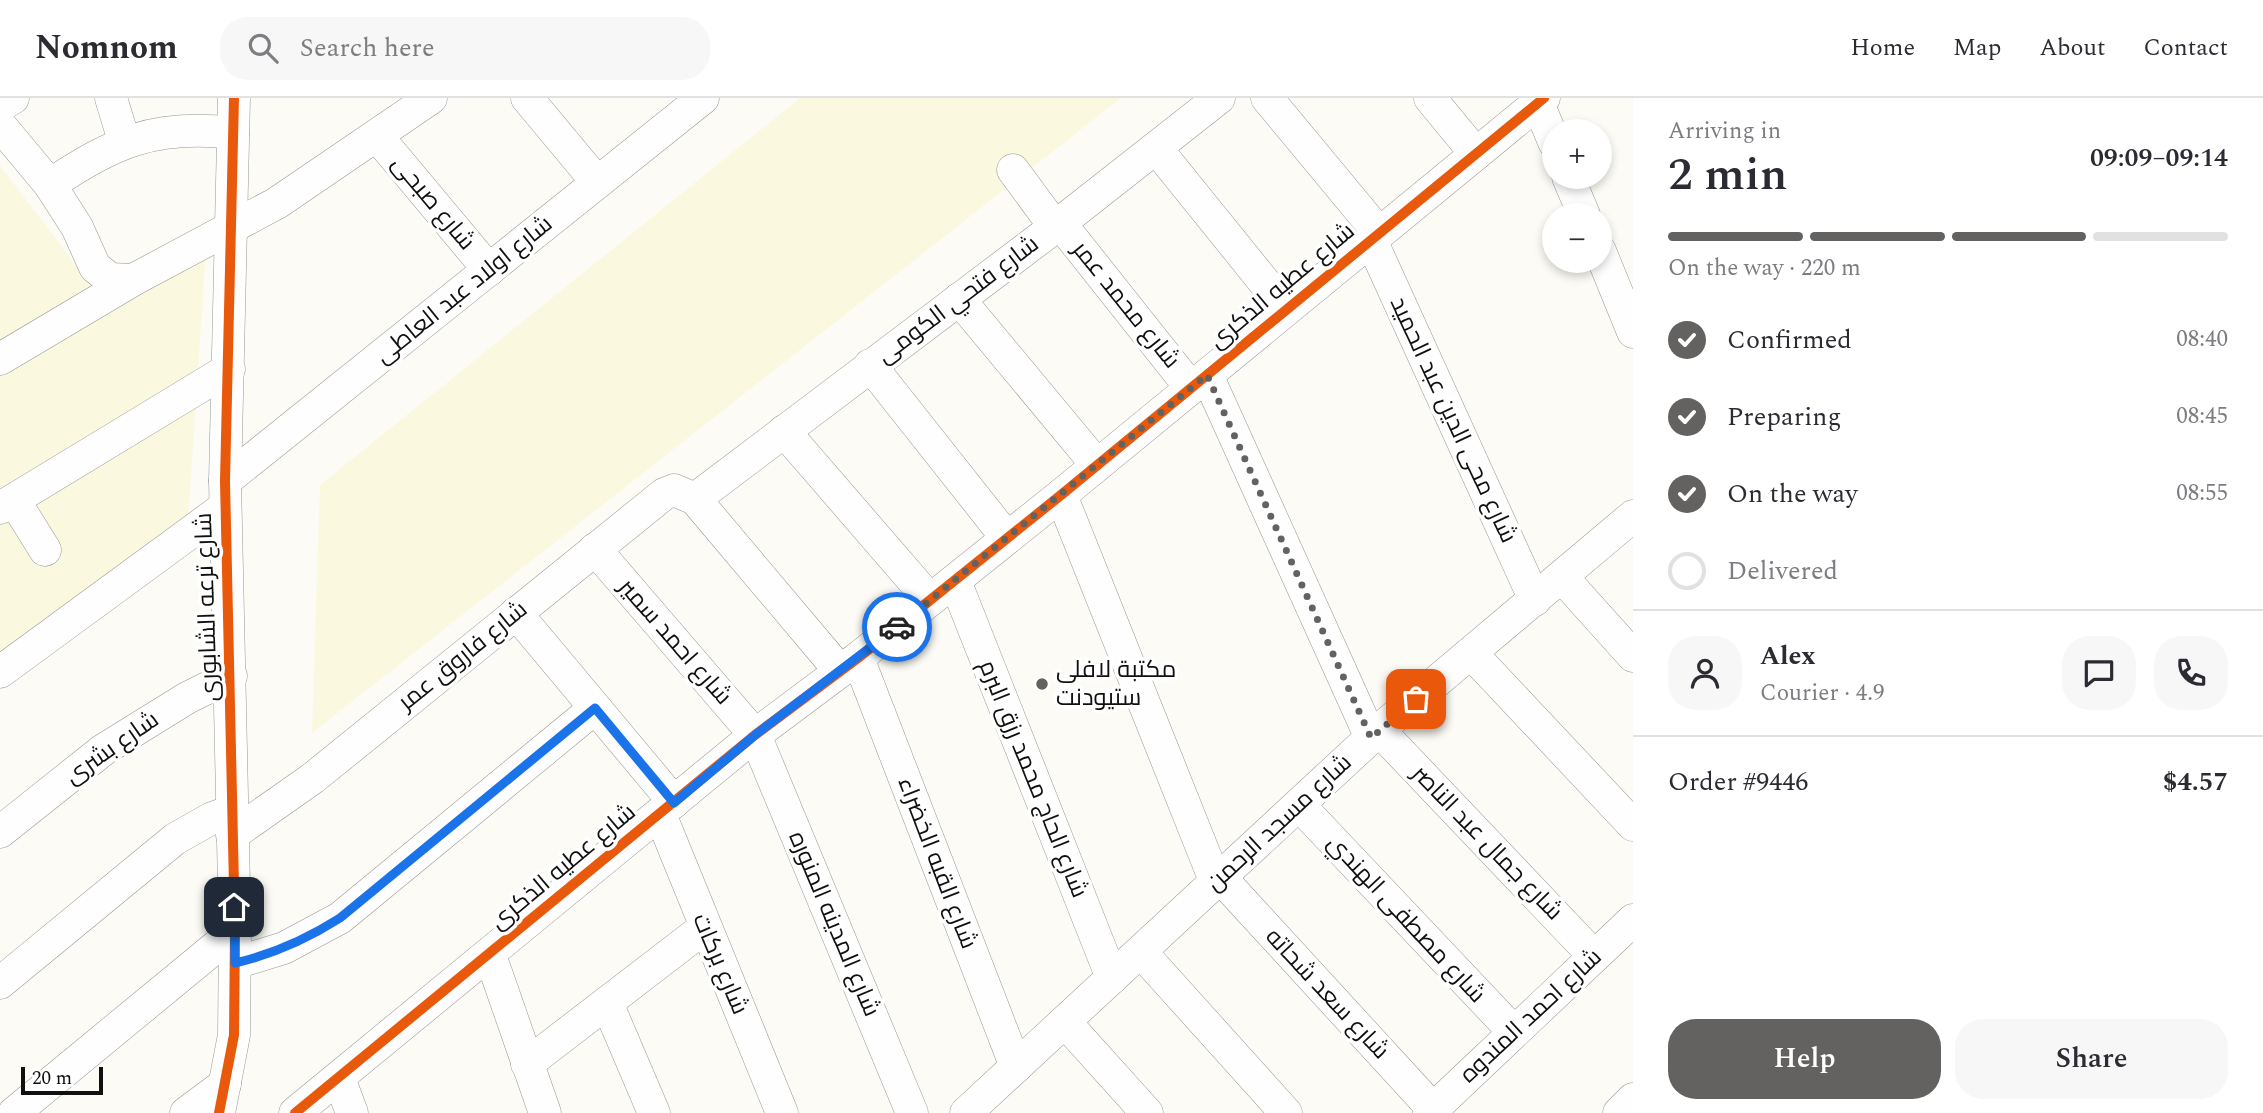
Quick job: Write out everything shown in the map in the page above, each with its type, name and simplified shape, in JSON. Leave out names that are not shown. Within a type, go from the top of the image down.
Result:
[{"type":"street","points":[[0,106],[13,98]]},
{"type":"street","points":[[111,98],[124,141]]},
{"type":"street","name":"شارع ترعه الشابورى","points":[[222,1098],[234,1035],[235,963],[231,676],[225,494],[234,98]]},
{"type":"street","points":[[0,359],[133,280],[230,229],[316,178],[431,98]]},
{"type":"street","points":[[527,98],[597,182]]},
{"type":"street","name":"شارع اولاد عبد العاطى","points":[[1,668],[225,494],[489,270],[702,98]]},
{"type":"street","name":"شارع فتحي الكومى","points":[[695,499],[1057,225],[1219,98]]},
{"type":"street","name":"شارع محى الدين عبد الحميد","points":[[1267,98],[1375,236],[1535,600]]},
{"type":"street","points":[[1430,98],[1476,154]]},
{"type":"street","points":[[1541,101],[1547,119]]},
{"type":"street","name":"شارع عطيه الذكرى","points":[[295,1113],[755,735],[955,581],[1541,101]]},
{"type":"street","points":[[0,125],[50,185],[76,227],[95,267],[110,279],[133,280]]},
{"type":"street","points":[[50,185],[86,160],[124,141],[196,129],[233,133]]},
{"type":"street","name":"شارع صبحى","points":[[377,136],[489,270]]},
{"type":"street","points":[[1156,148],[1286,309]]},
{"type":"street","name":"شارع محمد عمر","points":[[1013,170],[1057,225],[1199,382],[1376,734]]},
{"type":"street","points":[[1609,273],[1633,332]]},
{"type":"street","points":[[959,299],[1097,465]]},
{"type":"street","points":[[870,365],[1007,538]]},
{"type":"street","points":[[45,550],[7,504],[229,369]]},
{"type":"street","points":[[784,431],[930,600]]},
{"type":"street","name":"شارع فاروق عمر","points":[[0,983],[175,839],[212,818],[232,823],[313,778],[664,494],[674,490],[695,499]]},
{"type":"street","points":[[1061,495],[1218,880]]},
{"type":"street","name":"شارع القبه الخضراء","points":[[695,499],[849,664],[1016,1067]]},
{"type":"street","name":"شارع مسجد الرحمن","points":[[987,1106],[1016,1067],[1376,734],[1633,516]]},
{"type":"street","name":"شارع احمد سمير","points":[[595,549],[755,735]]},
{"type":"street","points":[[1562,577],[1633,656]]},
{"type":"street","name":"شارع الحاج محمد رزق البرم","points":[[955,581],[1112,978]]},
{"type":"street","name":"شارع بركات","points":[[516,613],[595,708],[667,808],[704,928],[782,1113]]},
{"type":"street","points":[[1471,653],[1633,825]]},
{"type":"street","name":"شارع بشرى","points":[[0,832],[103,750],[176,704],[231,676]]},
{"type":"street","points":[[235,963],[284,948],[340,918],[595,708]]},
{"type":"street","name":"شارع جمال عبد الناصر","points":[[1376,734],[1594,956]]},
{"type":"street","name":"شارع المدينه المنوره","points":[[755,735],[912,1113]]},
{"type":"street","name":"شارع مصطفى الهندي","points":[[1300,806],[1513,1031]]},
{"type":"street","name":"شارع سعد شحاته","points":[[1218,880],[1431,1111]]},
{"type":"street","name":"شارع احمد المندوه","points":[[1431,1111],[1633,920]]},
{"type":"street","points":[[527,1064],[704,928]]},
{"type":"street","points":[[14,1113],[235,931]]},
{"type":"street","points":[[1141,952],[1286,1113]]},
{"type":"street","points":[[490,955],[545,1113]]},
{"type":"street","points":[[607,1003],[654,1113]]},
{"type":"street","points":[[1065,1022],[1147,1113]]},
{"type":"street","points":[[339,1078],[352,1113]]},
{"type":"street","points":[[186,1113],[222,1098]]},
{"type":"street","points":[[1619,1113],[1633,1100]]},
{"type":"street","points":[[0,1107],[6,1113]]},
{"type":"green space","points":[[800,98],[1121,98],[312,733],[320,485]]},
{"type":"green space","points":[[0,166],[99,295],[207,234],[188,522],[0,667]]},
{"type":"cycle path","points":[[219,1113],[234,1035],[235,931],[225,481],[234,98]]},
{"type":"cycle path","points":[[295,1113],[755,735],[858,658],[1061,495],[1544,98]]},
{"type":"way so far","points":[[897,627],[1207,375],[1371,738],[1416,699]]},
{"type":"place","name":"مكتبة لافلى ستيودنت","points":[[1042,684]]},
{"type":"route","points":[[234,907],[235,963],[254,959],[313,935],[340,918],[595,708],[674,803],[755,735],[897,627]]}]
